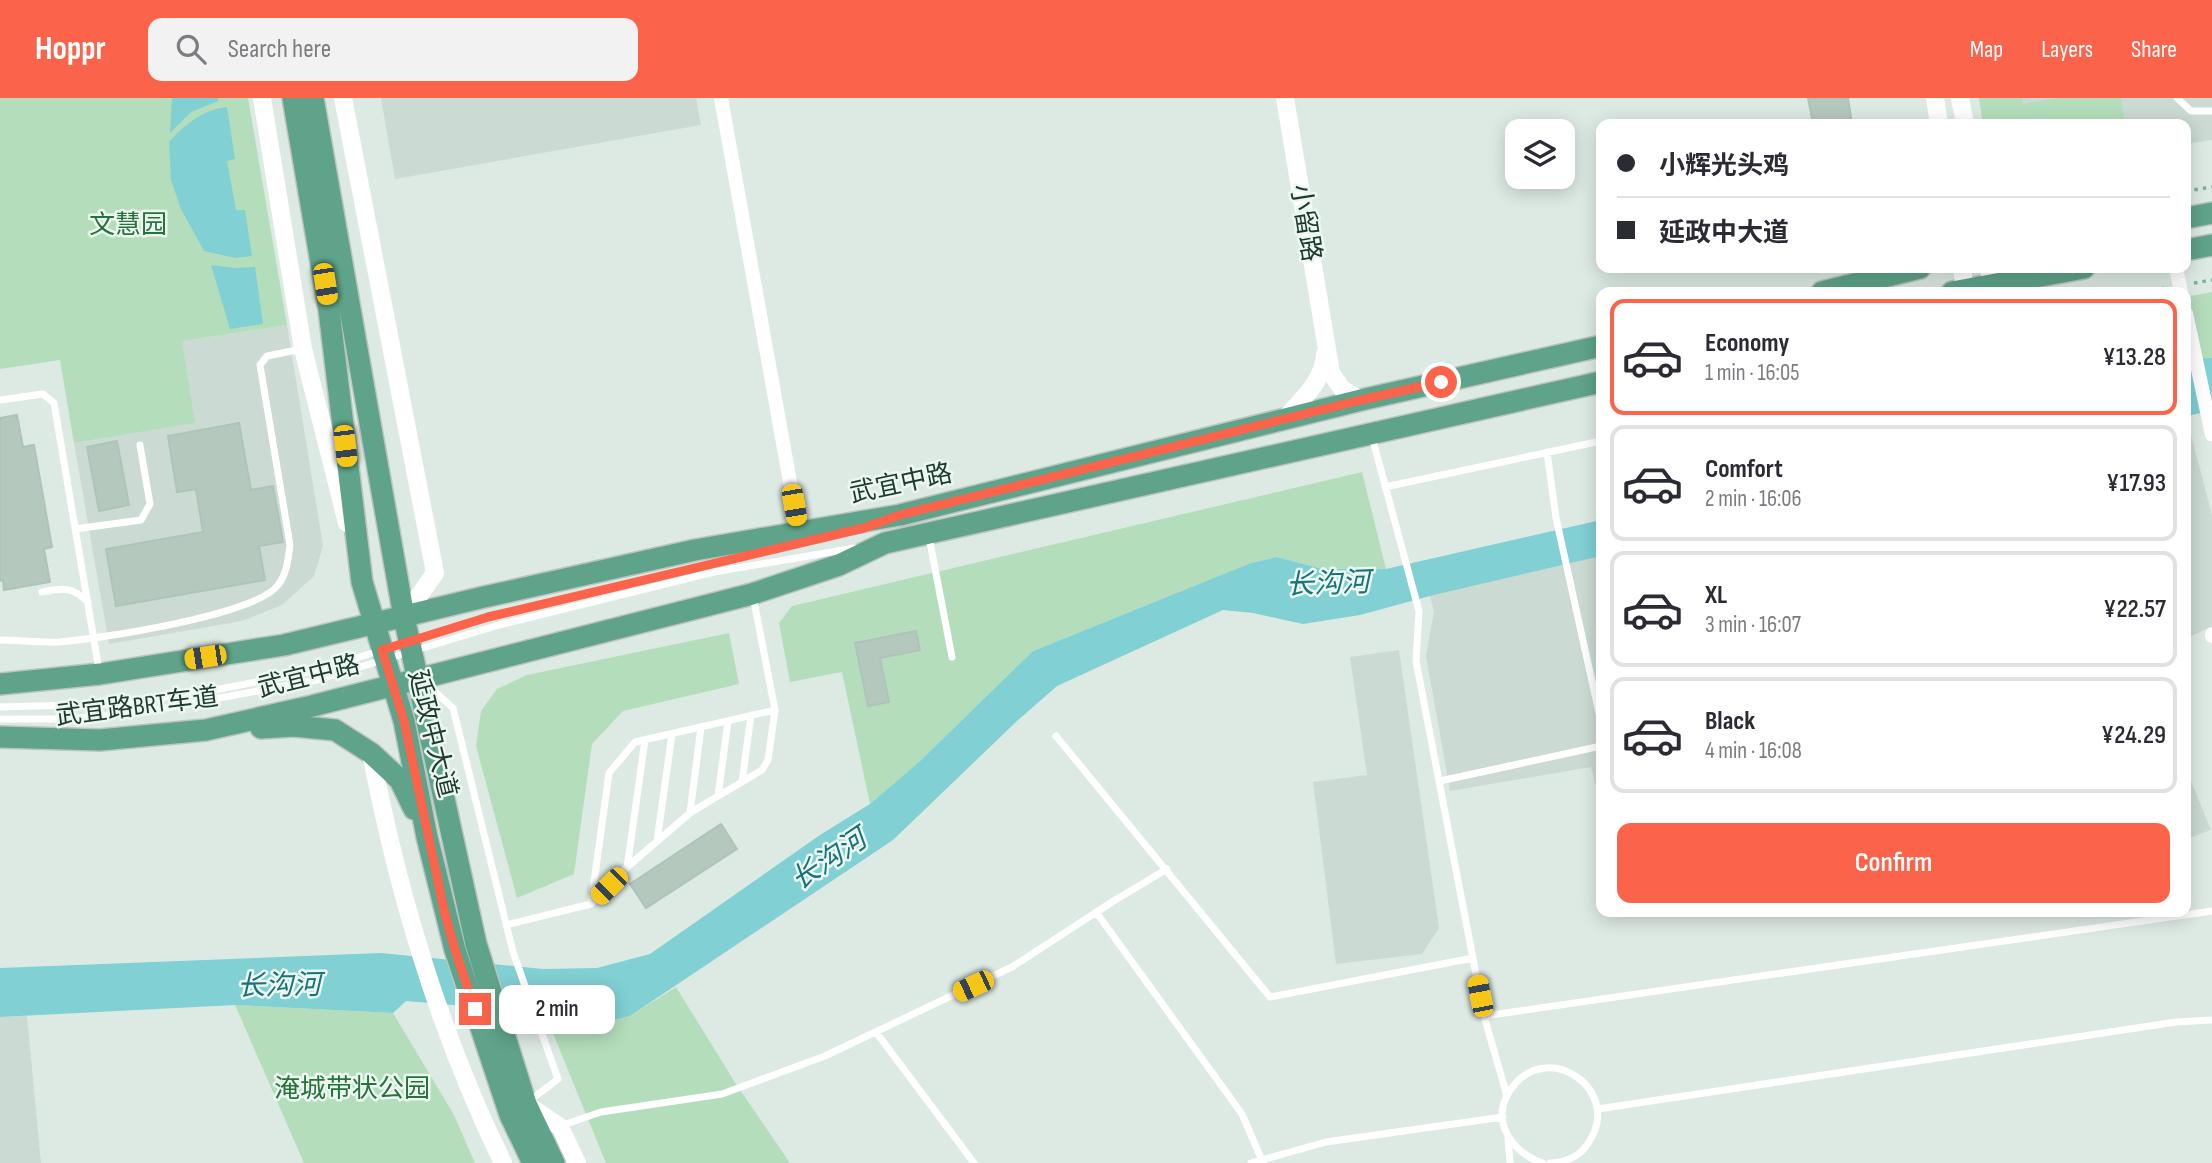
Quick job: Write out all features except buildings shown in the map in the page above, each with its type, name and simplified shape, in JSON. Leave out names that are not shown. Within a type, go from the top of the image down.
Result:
[{"type":"main road","name":"延政中大道","points":[[293,98],[329,310],[362,582],[404,721],[455,950],[492,1028],[533,1163]]},
{"type":"main road","name":"延政中大道","points":[[313,98],[404,617],[477,944],[492,1028]]},
{"type":"main road","points":[[2191,217],[2212,213]]},
{"type":"main road","points":[[2191,249],[2212,245]]},
{"type":"main road","points":[[1842,287],[1900,273]]},
{"type":"main road","points":[[1967,287],[1990,276],[2025,273]]},
{"type":"main road","name":"武宜中路","points":[[0,684],[100,674],[284,645],[695,550],[900,515],[1285,418],[1596,347]]},
{"type":"main road","name":"武宜中路","points":[[0,737],[100,740],[206,730],[312,706],[752,594],[839,565],[885,543],[1596,383]]},
{"type":"main road","points":[[206,730],[294,726],[335,730],[371,753],[400,780],[428,837]]},
{"type":"main road","name":"延政中大道","points":[[518,1109],[554,1163]]},
{"type":"street","points":[[262,98],[303,349],[362,582]]},
{"type":"street","points":[[343,98],[435,573],[404,617]]},
{"type":"street","points":[[721,98],[799,532]]},
{"type":"street","name":"小留路","points":[[1285,98],[1331,373],[1342,389],[1361,400]]},
{"type":"street","points":[[1935,98],[1938,119]]},
{"type":"street","points":[[1960,98],[1964,119]]},
{"type":"street","points":[[2191,337],[2210,428]]},
{"type":"street","name":"小留路","points":[[1285,418],[1311,390],[1325,366],[1326,347]]},
{"type":"street","points":[[371,753],[419,948],[435,1000],[503,1163]]},
{"type":"street","points":[[518,1109],[560,1127],[577,1163]]},
{"type":"lane","points":[[2176,98],[2191,111],[2212,111]]},
{"type":"lane","points":[[0,640],[58,642],[94,638],[206,617],[251,604],[278,587],[287,569],[290,545],[261,365],[267,356],[303,349]]},
{"type":"lane","points":[[0,400],[43,394],[54,403],[100,674]]},
{"type":"lane","points":[[1371,434],[1419,611],[1416,661],[1484,1016],[1507,1096]]},
{"type":"lane","points":[[1385,487],[1596,442]]},
{"type":"lane","points":[[75,529],[141,520],[150,504],[140,445]]},
{"type":"lane","points":[[1547,452],[1556,518],[1596,699]]},
{"type":"lane","name":"武宜路BRT车道","points":[[411,646],[488,617],[864,528],[900,515]]},
{"type":"lane","points":[[928,533],[952,657]]},
{"type":"lane","name":"武宜路BRT车道","points":[[0,707],[109,704],[204,692],[318,670],[714,572],[885,543]]},
{"type":"lane","points":[[42,592],[66,588],[78,593],[88,602]]},
{"type":"lane","points":[[506,925],[591,904],[626,868],[690,813],[762,770],[768,760],[775,710],[752,594]]},
{"type":"lane","name":"武宜路BRT车道","points":[[0,719],[67,719],[144,712],[317,680],[383,654]]},
{"type":"lane","points":[[419,678],[453,708],[513,952],[558,1079],[487,1129]]},
{"type":"lane","points":[[591,904],[609,773],[635,742],[775,710]]},
{"type":"lane","points":[[742,782],[751,715]]},
{"type":"lane","points":[[718,796],[728,721]]},
{"type":"lane","points":[[690,813],[701,727]]},
{"type":"lane","points":[[656,842],[672,734]]},
{"type":"lane","points":[[1056,736],[1270,997],[1473,958]]},
{"type":"lane","points":[[626,868],[645,740]]},
{"type":"lane","points":[[1440,781],[1596,747]]},
{"type":"lane","points":[[560,1127],[601,1112],[722,1094],[777,1076],[1012,967],[1167,869]]},
{"type":"lane","points":[[2191,914],[2212,911]]},
{"type":"lane","points":[[1096,912],[1242,1114],[1263,1161]]},
{"type":"lane","points":[[1484,1016],[2170,917]]},
{"type":"lane","points":[[1598,1109],[2176,1022],[2212,1020]]},
{"type":"lane","points":[[876,1032],[974,1163]]},
{"type":"lane","points":[[1510,1163],[1503,1117],[1507,1096],[1515,1083],[1527,1074],[1541,1068],[1557,1068],[1584,1082],[1593,1094],[1598,1109],[1598,1123],[1593,1138],[1584,1150],[1572,1158],[1550,1163]]},
{"type":"lane","points":[[1251,1163],[1326,1142],[1503,1117]]},
{"type":"lane","points":[[1508,1139],[1530,1159],[1543,1163]]},
{"type":"path","points":[[2191,190],[2212,187]]},
{"type":"shaded area","points":[[381,98],[696,98],[701,125],[395,179]]},
{"type":"shaded area","points":[[1979,98],[2212,98],[2212,140],[2191,143],[2191,119],[1982,119]]},
{"type":"shaded area","points":[[287,325],[323,546],[314,576],[282,605],[242,621],[109,644],[74,443],[194,423],[182,341]]},
{"type":"shaded area","points":[[2191,435],[2212,515],[2212,627],[2191,636]]},
{"type":"shaded area","points":[[1596,557],[1596,786],[1591,767],[1450,791],[1426,656],[1434,611],[1430,596]]},
{"type":"shaded area","points":[[1399,650],[1439,928],[1422,954],[1336,964],[1313,782],[1367,775],[1350,657]]},
{"type":"shaded area","points":[[2191,781],[2211,830],[2191,837]]},
{"type":"shaded area","points":[[27,1016],[41,1163],[0,1163],[0,1017]]},
{"type":"green space","name":"文慧园","points":[[0,98],[248,98],[287,325],[182,341],[195,423],[74,443],[60,360],[0,369]]},
{"type":"green space","points":[[1979,98],[2022,98],[2023,104],[2057,98],[2121,98],[2124,119],[1982,119]]},
{"type":"green space","points":[[2212,292],[2212,358],[2191,359],[2191,296]]},
{"type":"green space","points":[[1362,472],[1386,569],[1323,569],[1277,557],[1251,563],[1033,651],[920,761],[870,804],[842,672],[790,682],[779,623],[792,606]]},
{"type":"green space","points":[[729,633],[739,684],[623,711],[592,744],[574,874],[517,898],[476,746],[481,711],[497,689],[527,675]]},
{"type":"green space","points":[[676,987],[736,1084],[790,1163],[606,1163],[550,1026],[561,1015],[602,1023],[630,1016]]},
{"type":"green space","name":"淹城带状公园","points":[[235,1005],[393,1013],[454,1115],[475,1163],[304,1163]]},
{"type":"water","points":[[172,98],[218,98],[218,101],[191,112],[170,133]]},
{"type":"water","points":[[227,107],[235,159],[227,161],[236,210],[245,210],[252,256],[235,258],[204,251],[181,209],[171,180],[169,142],[195,119],[210,111]]},
{"type":"water","points":[[211,265],[255,267],[263,324],[230,329]]},
{"type":"water","points":[[2212,358],[2212,411],[2191,415],[2191,359]]},
{"type":"water","name":"长沟河","points":[[1596,521],[1596,557],[1360,615],[1303,624],[1253,613],[1223,610],[1057,686],[893,840],[630,1016],[602,1023],[532,1012],[406,1001],[393,1013],[235,1005],[0,1017],[0,968],[381,953],[543,969],[597,968],[650,954],[820,835],[870,804],[920,761],[1033,651],[1251,563],[1277,557],[1323,569],[1386,569]]},
{"type":"route","points":[[475,1009],[444,910],[404,721],[382,650],[488,617],[864,528],[900,515],[1285,418],[1441,382]]}]
